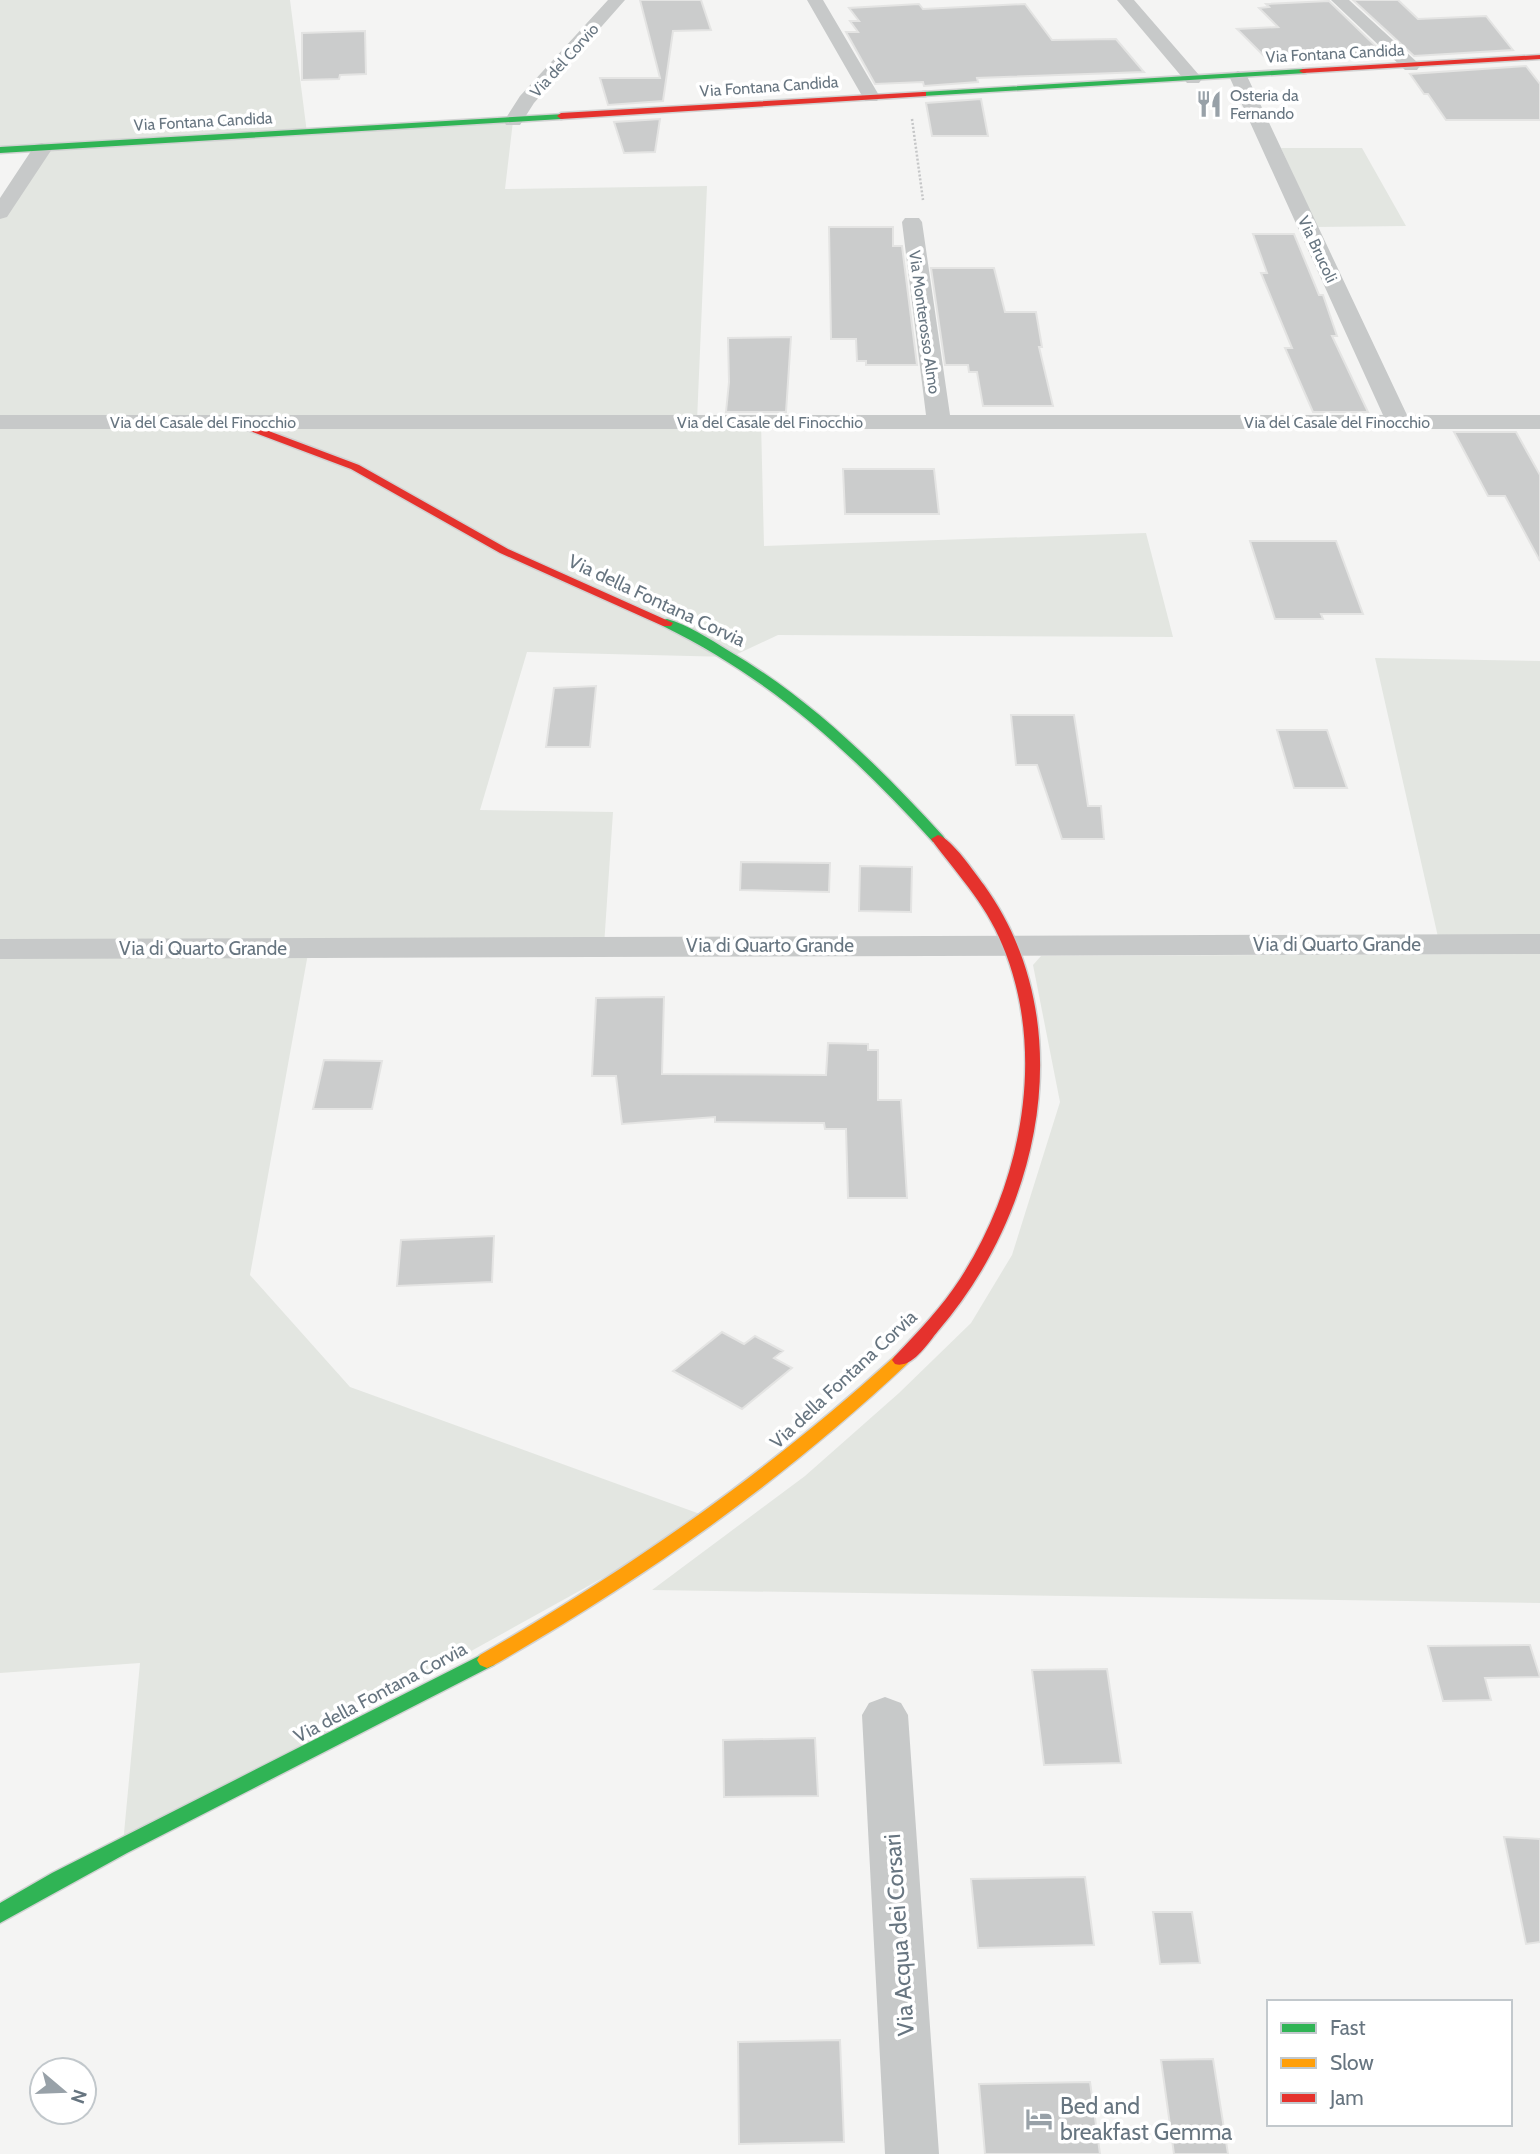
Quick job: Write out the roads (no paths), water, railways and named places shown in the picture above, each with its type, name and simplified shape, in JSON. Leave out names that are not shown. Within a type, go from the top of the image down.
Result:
[{"type":"street","name":"Via del Corvio","points":[[513,121],[527,100],[617,0]]},
{"type":"street","points":[[815,0],[870,97]]},
{"type":"street","points":[[1125,0],[1193,79]]},
{"type":"street","points":[[1339,0],[1411,66]]},
{"type":"street","name":"Via Fontana Candida","points":[[0,150],[1540,57]]},
{"type":"street","name":"Via Brucoli","points":[[1238,76],[1398,422]]},
{"type":"street","points":[[0,213],[42,149]]},
{"type":"street","name":"Via Monterosso Almo","points":[[912,222],[939,422]]},
{"type":"street","name":"Via della Fontana Corvia","points":[[0,1914],[102,1855],[410,1700],[607,1590],[711,1518],[793,1456],[898,1362],[942,1315],[978,1264],[1006,1202],[1024,1147],[1032,1103],[1033,1061],[1021,984],[1010,945],[996,914],[978,888],[895,791],[827,727],[760,674],[698,639],[493,547],[370,473],[280,442],[233,421]]},
{"type":"street","name":"Via del Casale del Finocchio","points":[[0,422],[1398,422],[1538,426]]},
{"type":"street","name":"Via di Quarto Grande","points":[[0,949],[1540,944]]},
{"type":"street","name":"Via Acqua dei Corsari","points":[[885,1715],[912,2154]]},
{"type":"place","name":"Osteria da Fernando","points":[[1209,104]]},
{"type":"place","name":"Bed and breakfast Gemma","points":[[1039,2119]]}]
